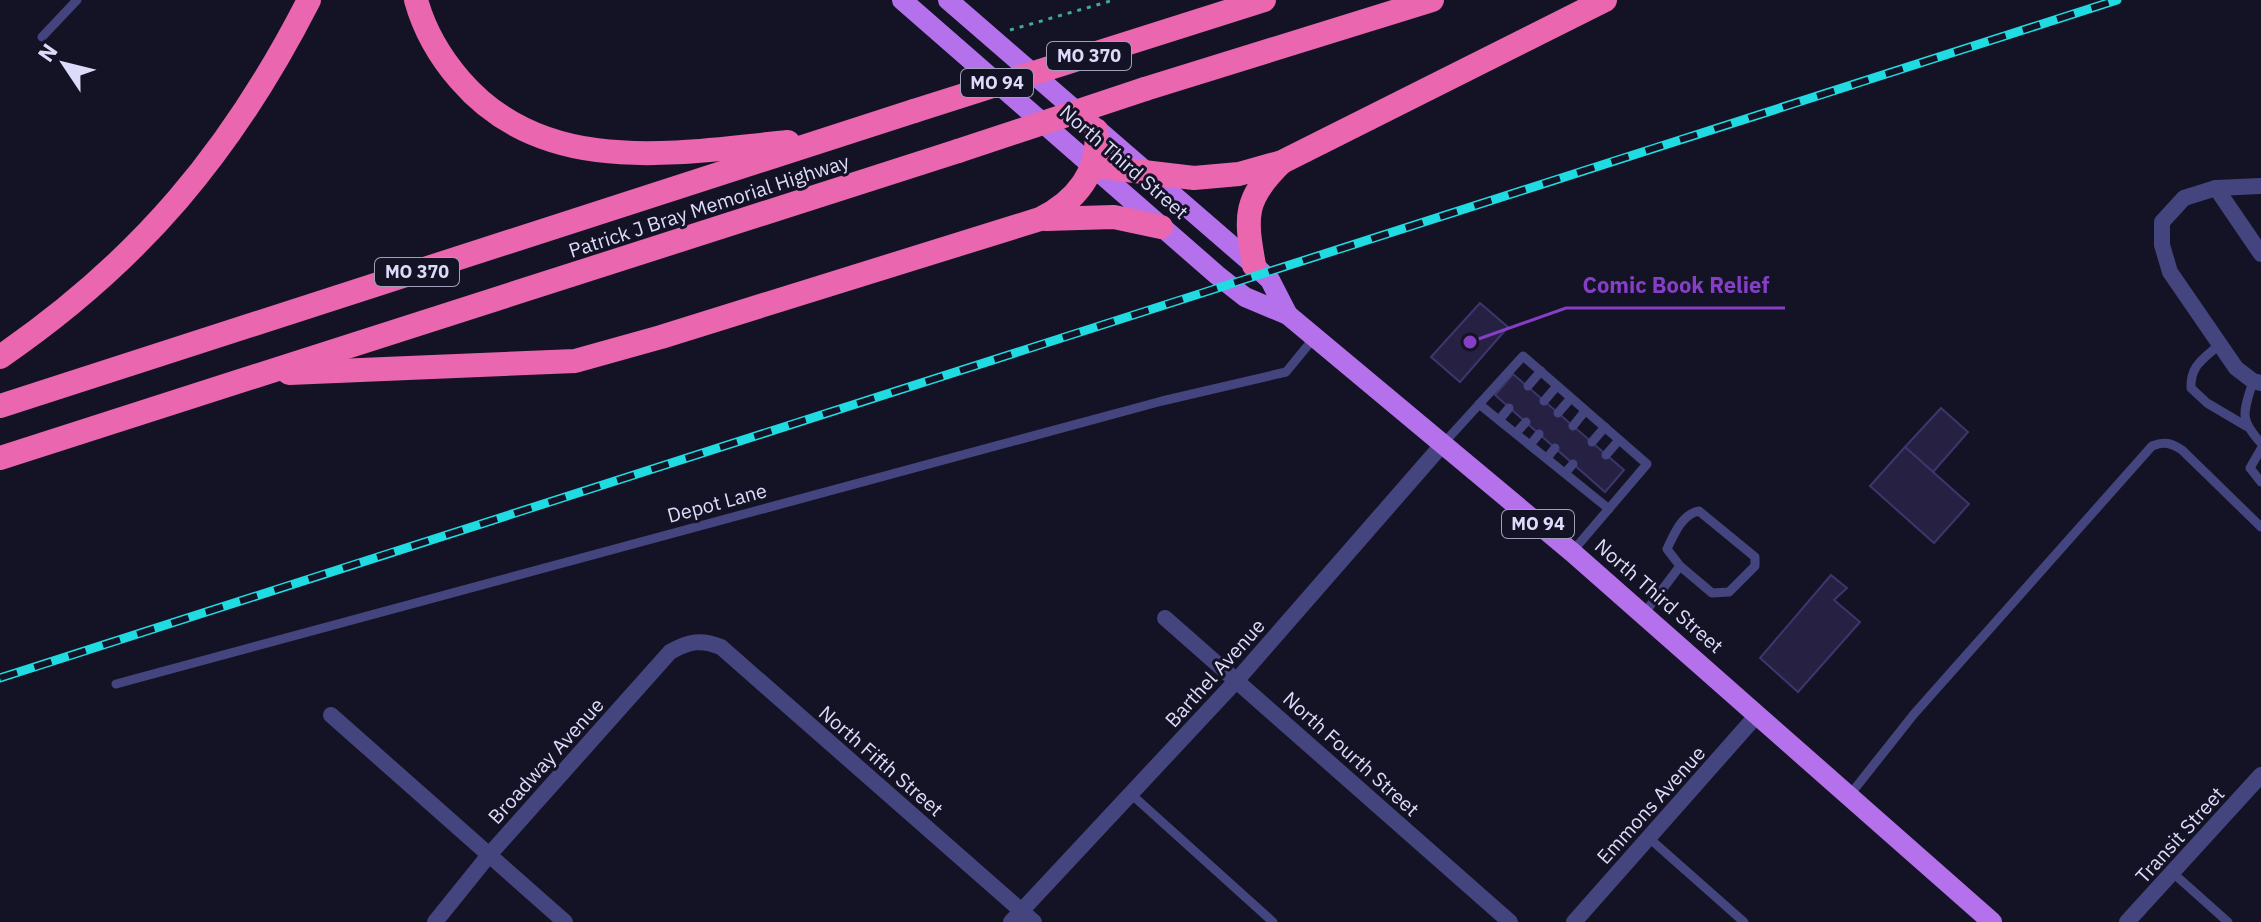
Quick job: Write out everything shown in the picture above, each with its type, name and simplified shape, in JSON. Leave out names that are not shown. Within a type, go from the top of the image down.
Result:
[{"type":"highway","points":[[0,357],[100,280],[166,216],[224,143],[257,95],[309,0]]},
{"type":"highway","points":[[416,0],[431,38],[447,65],[470,92],[495,113],[527,131],[557,141],[588,149],[659,154],[834,138]]},
{"type":"highway","name":"Patrick J Bray Memorial Highway","points":[[0,406],[1264,0]]},
{"type":"highway","name":"Patrick J Bray Memorial Highway","points":[[0,458],[1145,89],[1432,0]]},
{"type":"highway","points":[[1093,166],[1194,178],[1239,174],[1282,162],[1605,0]]},
{"type":"highway","points":[[259,374],[575,361],[661,337],[1040,219],[1069,201],[1093,166],[1096,130]]},
{"type":"highway","points":[[1254,265],[1248,234],[1251,203],[1255,191],[1282,162]]},
{"type":"highway","points":[[1040,219],[1114,217],[1161,227]]},
{"type":"main road","name":"North Third Street","points":[[902,0],[1245,297],[1288,315],[1572,552],[1992,922]]},
{"type":"main road","name":"North Third Street","points":[[948,0],[1254,265],[1270,280],[1288,315]]},
{"type":"street","points":[[2257,382],[2236,368],[2170,272],[2162,245],[2162,222],[2184,198],[2216,188],[2261,186]]},
{"type":"street","points":[[2216,188],[2261,254]]},
{"type":"street","name":"Barthel Avenue","points":[[1022,918],[1237,680],[1442,445]]},
{"type":"street","name":"North Fourth Street","points":[[1165,618],[1510,922]]},
{"type":"street","name":"Broadway Avenue","points":[[435,922],[489,855],[670,652],[697,641]]},
{"type":"street","name":"North Fifth Street","points":[[697,641],[721,647],[1022,918]]},
{"type":"street","points":[[331,715],[565,922]]},
{"type":"street","name":"Emmons Avenue","points":[[1574,922],[1757,715]]},
{"type":"street","name":"Transit Street","points":[[2127,922],[2261,775]]},
{"type":"lane","points":[[42,37],[77,0]]},
{"type":"lane","name":"Depot Lane","points":[[116,684],[1162,401],[1286,372],[1314,338]]},
{"type":"lane","points":[[2219,345],[2197,364],[2190,375],[2191,388],[2207,403],[2246,426],[2261,446],[2250,468],[2261,482]]},
{"type":"lane","points":[[1442,445],[1523,356],[1647,464],[1572,552]]},
{"type":"lane","points":[[1528,386],[1541,371]]},
{"type":"lane","points":[[2246,426],[2245,410],[2257,382]]},
{"type":"lane","points":[[1544,401],[1557,386]]},
{"type":"lane","points":[[1558,413],[1571,398]]},
{"type":"lane","points":[[1479,404],[1609,509]]},
{"type":"lane","points":[[1499,420],[1509,408]]},
{"type":"lane","points":[[1573,426],[1585,411]]},
{"type":"lane","points":[[1516,433],[1526,422]]},
{"type":"lane","points":[[1592,442],[1605,427]]},
{"type":"lane","points":[[1530,445],[1539,434]]},
{"type":"lane","points":[[1606,455],[1619,440]]},
{"type":"lane","points":[[1849,796],[1914,714],[2152,446],[2171,443],[2182,450],[2261,527]]},
{"type":"lane","points":[[1547,458],[1555,448]]},
{"type":"lane","points":[[1565,473],[1573,464]]},
{"type":"lane","points":[[1580,486],[1588,477]]},
{"type":"lane","points":[[1699,511],[1755,557],[1755,566],[1729,592],[1712,593],[1680,566],[1667,549],[1676,529],[1692,512],[1699,511]]},
{"type":"lane","points":[[1643,615],[1680,566]]},
{"type":"lane","points":[[1131,794],[1273,922]]},
{"type":"lane","points":[[1649,838],[1737,920]]},
{"type":"lane","points":[[2173,873],[2228,922]]},
{"type":"path","points":[[1007,31],[1114,0]]},
{"type":"building","points":[[1480,303],[1508,327],[1460,382],[1431,357]]},
{"type":"building","points":[[1513,374],[1624,470],[1605,492],[1495,395]]},
{"type":"building","points":[[1941,408],[1968,432],[1933,472],[1905,447]]},
{"type":"building","points":[[1905,447],[1969,504],[1934,543],[1870,486]]},
{"type":"building","points":[[1831,575],[1847,588],[1834,600],[1860,622],[1798,692],[1760,658]]},
{"type":"railway","points":[[0,678],[2117,0]]},
{"type":"place","name":"Comic Book Relief","points":[[1470,342]]}]
